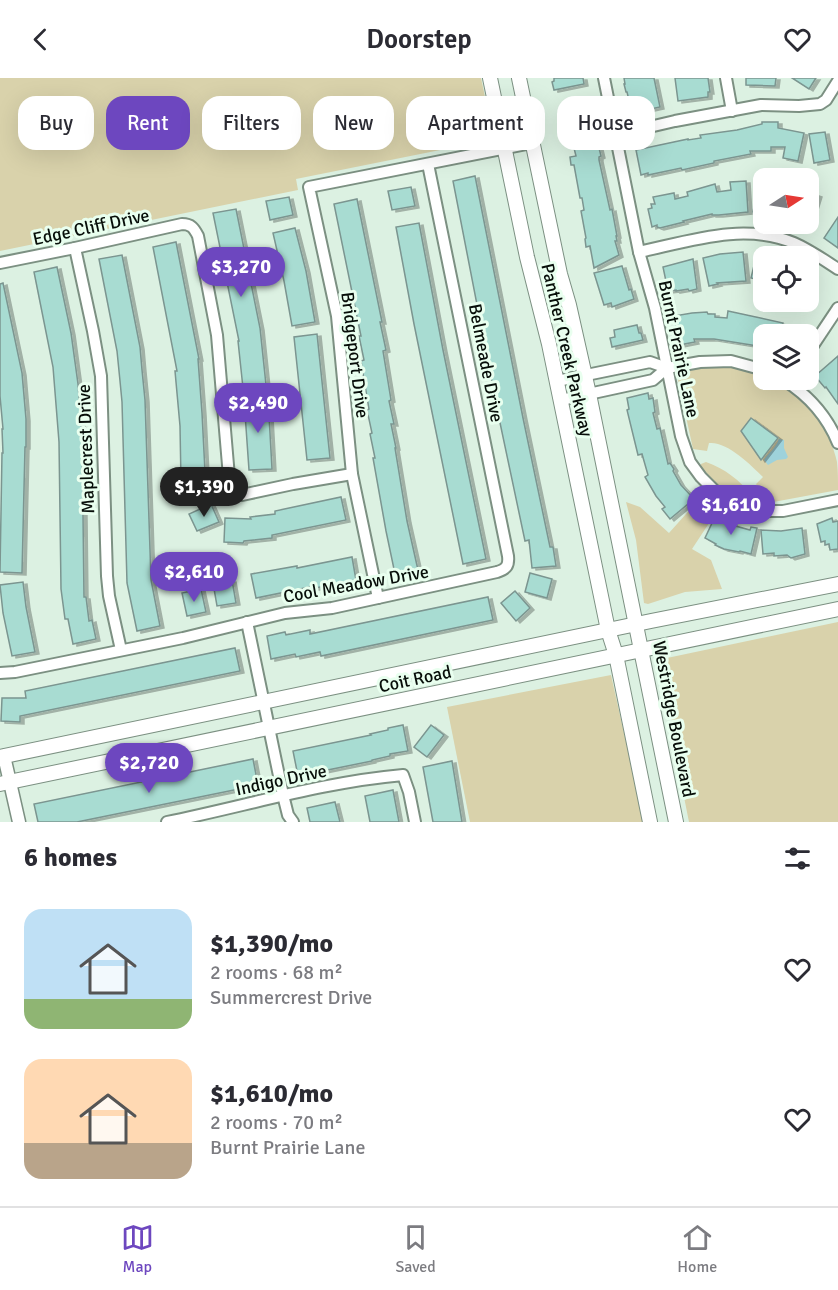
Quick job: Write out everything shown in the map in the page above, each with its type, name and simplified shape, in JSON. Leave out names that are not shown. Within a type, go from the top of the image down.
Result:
[{"type":"main road","name":"Panther Creek Parkway","points":[[490,78],[494,96]]},
{"type":"main road","name":"Panther Creek Parkway","points":[[519,78],[523,96]]},
{"type":"main road","name":"Panther Creek Parkway","points":[[505,150],[561,400],[608,630]]},
{"type":"main road","name":"Panther Creek Parkway","points":[[533,150],[560,274],[569,305],[636,624]]},
{"type":"main road","name":"Coit Road","points":[[2,756],[838,584]]},
{"type":"main road","name":"Coit Road","points":[[5,783],[838,609]]},
{"type":"main road","name":"Westridge Boulevard","points":[[636,624],[676,822]]},
{"type":"main road","points":[[608,630],[616,655],[650,822]]},
{"type":"street","name":"Burnt Prairie Lane","points":[[604,78],[607,96]]},
{"type":"street","points":[[726,78],[732,111]]},
{"type":"street","points":[[655,126],[761,105],[820,104],[838,81]]},
{"type":"street","points":[[428,164],[500,150]]},
{"type":"street","name":"Burnt Prairie Lane","points":[[618,150],[639,252],[655,308],[681,436],[686,454],[695,470],[714,490],[737,504],[764,511],[783,511],[838,500]]},
{"type":"street","name":"Bridgeport Drive","points":[[378,598],[352,474],[337,316],[309,187],[428,164]]},
{"type":"street","name":"Belmeade Drive","points":[[428,164],[508,556],[509,563],[506,568]]},
{"type":"street","name":"Edge Cliff Drive","points":[[0,263],[182,224],[190,225],[198,236],[217,335],[229,477],[234,493],[242,495],[352,474]]},
{"type":"street","points":[[639,252],[717,236],[751,233],[773,236],[795,243],[838,269]]},
{"type":"street","name":"Maplecrest Drive","points":[[75,248],[101,376],[107,576],[121,650]]},
{"type":"street","points":[[819,336],[838,308]]},
{"type":"street","points":[[556,381],[650,362],[667,368],[721,361],[753,367]]},
{"type":"street","points":[[561,400],[653,380],[667,368]]},
{"type":"street","points":[[799,390],[819,410],[838,443]]},
{"type":"street","name":"Cool Meadow Drive","points":[[0,673],[15,672],[183,638],[285,613],[332,608],[497,572],[506,568]]},
{"type":"street","points":[[247,622],[283,795],[292,822]]},
{"type":"street","points":[[2,756],[5,783],[19,822]]},
{"type":"street","name":"Indigo Drive","points":[[167,822],[198,819],[283,795],[380,777],[403,775],[415,822]]},
{"type":"shaded area","points":[[0,78],[481,78],[485,96],[406,96],[406,150],[440,150],[296,179],[298,190],[0,251]]},
{"type":"shaded area","points":[[725,366],[753,373],[753,390],[787,390],[791,392],[809,408],[830,439],[837,462],[838,490],[768,503],[756,484],[763,477],[738,455],[716,443],[709,443],[707,451],[693,449],[677,375],[691,369]]},
{"type":"shaded area","points":[[706,462],[720,468],[737,480],[752,496],[750,499],[736,496],[723,489],[701,467],[701,464]]},
{"type":"shaded area","points":[[703,495],[719,508],[692,549],[711,560],[722,589],[685,592],[648,604],[644,603],[636,540],[626,502],[640,507],[669,533]]},
{"type":"shaded area","points":[[838,622],[838,822],[689,822],[661,663],[667,658]]},
{"type":"shaded area","points":[[611,675],[644,822],[470,822],[447,707]]},
{"type":"water","points":[[779,439],[784,440],[784,448],[788,457],[768,465],[764,460]]},
{"type":"building","points":[[554,78],[583,78],[584,84],[554,90],[552,82]]},
{"type":"building","points":[[624,78],[654,78],[660,107],[655,108],[655,96],[628,96]]},
{"type":"building","points":[[675,78],[708,78],[710,92],[708,92],[708,97],[678,101]]},
{"type":"building","points":[[746,78],[776,78],[775,86],[746,85]]},
{"type":"building","points":[[792,78],[816,78],[809,89]]},
{"type":"building","points":[[762,122],[778,122],[778,128],[804,133],[798,161],[783,158],[785,147],[771,147],[771,151],[750,151],[751,154],[714,161],[714,163],[641,175],[636,150],[655,150],[655,146],[701,138],[700,135],[762,124]]},
{"type":"building","points":[[825,132],[830,160],[814,163],[809,134]]},
{"type":"building","points":[[574,150],[600,150],[599,160],[617,236],[617,241],[615,241],[619,255],[594,268],[590,246],[586,247],[581,211],[584,210],[582,198],[580,198],[574,165],[571,165],[570,157],[576,156]]},
{"type":"building","points":[[475,176],[523,418],[556,566],[532,568],[529,540],[525,541],[499,418],[453,181]]},
{"type":"building","points":[[746,181],[748,212],[712,214],[660,228],[657,225],[652,227],[648,209],[652,208],[651,204],[655,204],[653,197],[674,193],[675,199],[688,196],[687,192],[715,184],[717,192],[731,190],[730,182]]},
{"type":"building","points":[[411,187],[415,206],[392,210],[388,191]]},
{"type":"building","points":[[289,197],[293,215],[270,220],[266,201]]},
{"type":"building","points":[[357,199],[382,322],[380,322],[386,350],[383,351],[394,424],[391,424],[407,521],[418,570],[395,574],[373,458],[375,458],[370,434],[372,433],[361,361],[364,360],[359,336],[361,336],[334,204]]},
{"type":"building","points":[[236,209],[260,328],[266,385],[243,388],[239,341],[213,213]]},
{"type":"building","points":[[838,217],[838,248],[824,238]]},
{"type":"building","points":[[419,223],[486,559],[463,564],[396,227]]},
{"type":"building","points":[[295,228],[306,271],[315,322],[292,326],[273,233]]},
{"type":"building","points":[[176,242],[199,359],[205,472],[203,472],[208,496],[186,501],[181,482],[180,426],[175,371],[177,371],[153,247]]},
{"type":"building","points":[[743,252],[746,281],[717,283],[709,286],[703,258]]},
{"type":"building","points":[[122,255],[140,347],[145,400],[151,580],[160,626],[137,631],[127,583],[122,402],[117,351],[99,259]]},
{"type":"building","points":[[693,259],[697,289],[668,291],[663,267]]},
{"type":"building","points":[[622,266],[634,299],[612,307],[611,303],[604,305],[594,273]]},
{"type":"building","points":[[57,267],[71,333],[78,384],[82,433],[84,597],[86,597],[89,621],[92,620],[96,639],[73,644],[68,619],[65,619],[61,589],[59,442],[53,367],[34,272]]},
{"type":"building","points":[[3,283],[22,373],[26,419],[22,573],[0,572],[3,429],[0,396],[0,284]]},
{"type":"building","points":[[728,311],[783,323],[753,324],[753,345],[714,339],[694,339],[695,342],[679,345],[674,316],[707,312],[715,314],[715,317],[727,318]]},
{"type":"building","points":[[637,325],[643,340],[612,347],[610,338],[615,337],[614,330]]},
{"type":"building","points":[[317,334],[330,458],[307,460],[294,337]]},
{"type":"building","points":[[838,356],[838,404],[819,381],[819,373]]},
{"type":"building","points":[[648,393],[649,399],[653,398],[655,412],[653,413],[657,429],[660,428],[668,464],[670,463],[681,485],[694,499],[670,519],[662,509],[665,507],[645,477],[648,475],[642,454],[638,455],[627,410],[629,409],[627,398]]},
{"type":"building","points":[[268,398],[272,469],[249,470],[244,399]]},
{"type":"building","points":[[751,418],[778,438],[761,460],[741,431]]},
{"type":"building","points":[[341,497],[346,520],[272,535],[272,538],[244,541],[243,543],[224,542],[225,518],[251,519],[250,517],[275,514],[275,511]]},
{"type":"building","points":[[211,504],[219,522],[197,531],[189,514]]},
{"type":"building","points":[[717,517],[732,525],[750,530],[751,527],[757,528],[751,554],[724,549],[705,538]]},
{"type":"building","points":[[832,518],[833,522],[838,521],[838,549],[830,550],[829,544],[825,545],[825,541],[821,542],[817,524]]},
{"type":"building","points":[[802,528],[805,554],[791,558],[787,555],[774,556],[774,553],[763,554],[761,530],[781,531]]},
{"type":"building","points":[[352,557],[356,580],[256,598],[251,574]]},
{"type":"building","points":[[530,573],[552,579],[547,598],[525,592]]},
{"type":"building","points":[[232,580],[236,603],[217,606],[213,583]]},
{"type":"building","points":[[23,582],[35,652],[12,656],[0,585]]},
{"type":"building","points":[[201,589],[206,612],[187,616],[182,593]]},
{"type":"building","points":[[515,591],[530,608],[516,621],[501,603]]},
{"type":"building","points":[[488,597],[493,620],[321,656],[320,652],[271,659],[267,636],[310,630],[310,634]]},
{"type":"building","points":[[235,648],[240,671],[20,716],[20,722],[1,721],[2,698],[26,698],[25,691]]},
{"type":"building","points":[[403,725],[408,751],[298,776],[293,751],[371,735]]},
{"type":"building","points":[[431,725],[444,735],[427,757],[414,747]]},
{"type":"building","points":[[253,759],[258,785],[77,822],[38,822],[34,804]]},
{"type":"building","points":[[452,761],[462,822],[433,822],[423,767]]},
{"type":"building","points":[[393,790],[399,822],[370,822],[365,796]]},
{"type":"building","points":[[335,802],[340,822],[310,822],[307,808]]}]
